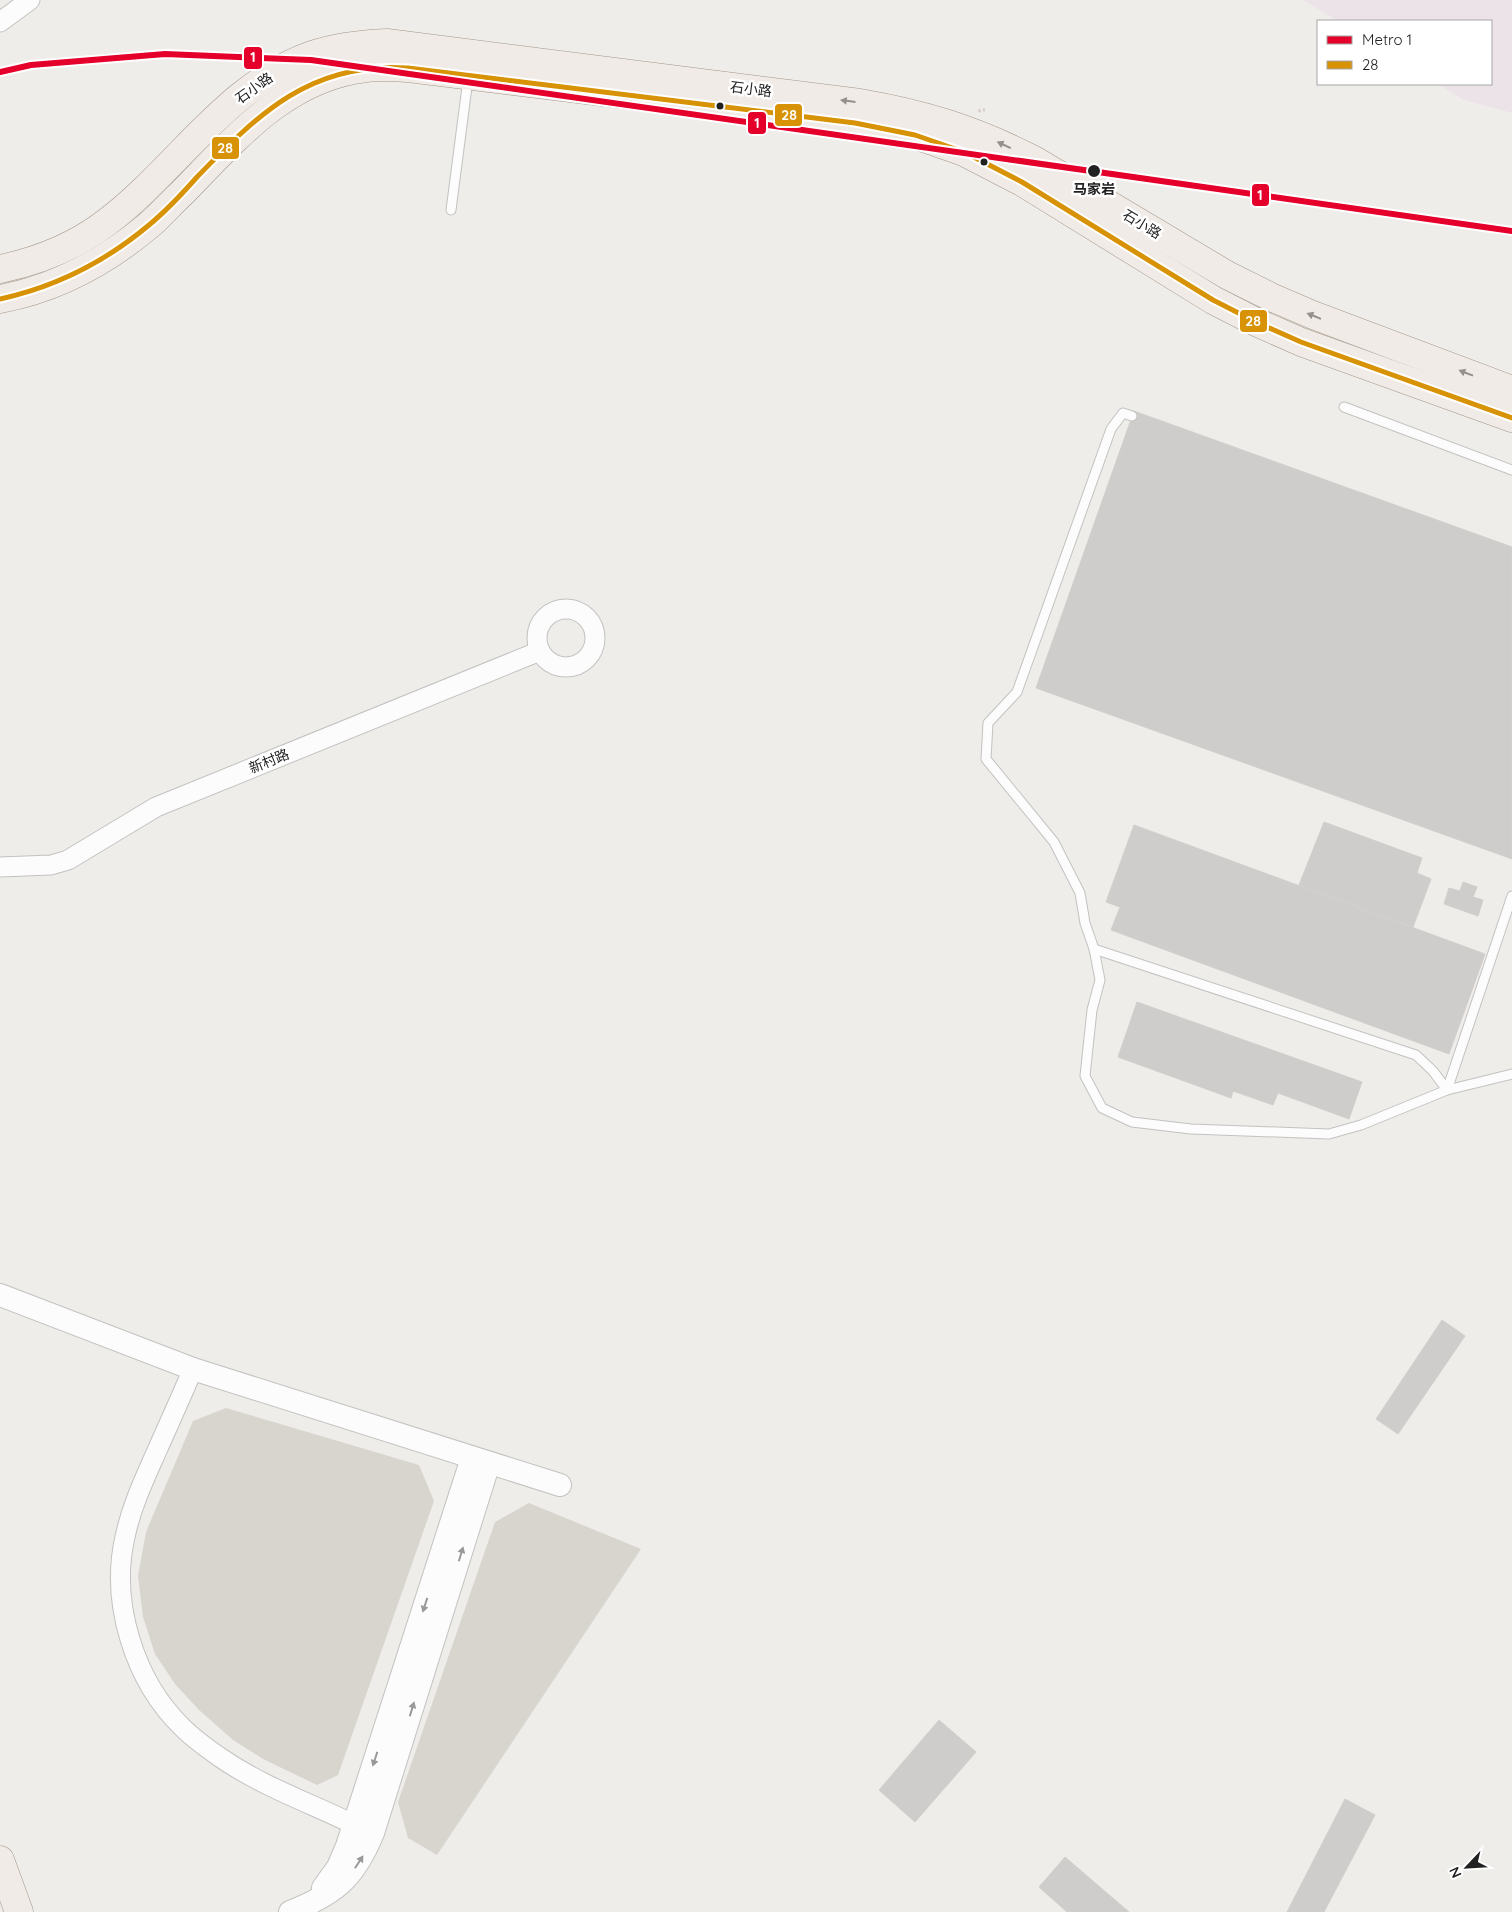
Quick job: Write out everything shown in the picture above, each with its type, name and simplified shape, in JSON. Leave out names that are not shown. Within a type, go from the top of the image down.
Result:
[{"type":"main road","name":"石小路","points":[[0,269],[22,264],[52,253],[81,240],[106,224],[130,204],[225,110],[253,87],[288,66],[336,48],[362,44],[404,45],[469,64],[855,123],[915,135],[940,143],[964,152],[1022,182],[1213,300],[1258,323],[1301,342],[1512,418]]},
{"type":"main road","name":"石小路","points":[[0,299],[23,295],[61,281],[121,247],[149,225],[263,113],[300,88],[343,72],[366,68],[408,68],[469,64],[860,103],[923,115],[950,123],[1003,144],[1034,160],[1227,275],[1271,297],[1313,315],[1512,390]]},
{"type":"main road","points":[[0,1860],[19,1912]]},
{"type":"main road","points":[[0,1900],[4,1912]]},
{"type":"street","points":[[0,22],[30,0]]},
{"type":"street","name":"新村路","points":[[0,867],[51,864],[68,860],[156,807],[540,651]]},
{"type":"street","points":[[0,1295],[193,1369],[560,1485]]},
{"type":"street","points":[[193,1369],[136,1499],[124,1538],[120,1576],[122,1614],[133,1652],[154,1693],[182,1728],[222,1758],[260,1780],[364,1829]]},
{"type":"street","points":[[300,1908],[333,1890],[350,1876],[363,1856],[364,1829],[481,1461]]},
{"type":"lane","points":[[451,210],[469,64]]},
{"type":"lane","points":[[1344,408],[1512,470]]},
{"type":"lane","points":[[1132,416],[1123,413],[1111,429],[1017,692],[988,724],[986,759],[1054,842],[1080,893],[1085,923],[1094,949],[1100,980],[1092,1010],[1085,1076],[1102,1108],[1132,1122],[1191,1128],[1329,1134],[1361,1125],[1447,1090],[1512,1074]]},
{"type":"lane","points":[[1447,1090],[1512,896]]},
{"type":"lane","points":[[1094,949],[1416,1055],[1433,1071],[1447,1090]]},
{"type":"shaded area","points":[[1303,0],[1512,0],[1512,113],[1464,100],[1440,85],[1492,85],[1492,20],[1336,20]]},
{"type":"shaded area","points":[[226,1408],[419,1465],[434,1501],[338,1775],[317,1785],[263,1759],[233,1740],[199,1710],[175,1684],[155,1654],[143,1617],[138,1576],[146,1532],[193,1421]]},
{"type":"shaded area","points":[[529,1503],[641,1549],[437,1855],[408,1838],[398,1802],[495,1522]]},
{"type":"building","points":[[1134,411],[1512,547],[1512,859],[1036,688]]},
{"type":"building","points":[[1324,822],[1422,858],[1417,873],[1431,879],[1413,927],[1299,885]]},
{"type":"building","points":[[1134,825],[1485,954],[1449,1054],[1111,930],[1120,907],[1106,902]]},
{"type":"building","points":[[1463,882],[1477,887],[1473,897],[1483,900],[1478,916],[1444,904],[1449,888],[1460,891]]},
{"type":"building","points":[[1137,1002],[1362,1082],[1349,1119],[1278,1093],[1273,1105],[1233,1091],[1231,1098],[1118,1057]]},
{"type":"building","points":[[1442,1320],[1465,1336],[1398,1434],[1376,1419]]},
{"type":"building","points":[[939,1720],[976,1752],[915,1822],[879,1790]]},
{"type":"building","points":[[1345,1799],[1375,1815],[1324,1912],[1287,1912]]},
{"type":"building","points":[[1065,1857],[1129,1912],[1067,1912],[1039,1887]]},
{"type":"metro line","name":"1","points":[[0,72],[31,65],[165,54],[311,60],[1512,231]]},
{"type":"transit line","name":"28","points":[[0,299],[40,288],[60,280],[97,262],[115,250],[162,214],[243,132],[290,96],[315,83],[343,73],[374,68],[408,68],[855,123],[915,135],[964,152],[1022,182],[1213,300],[1258,323],[1301,342],[1512,418]]},
{"type":"place","name":"马家岩","points":[[1094,171]]}]
